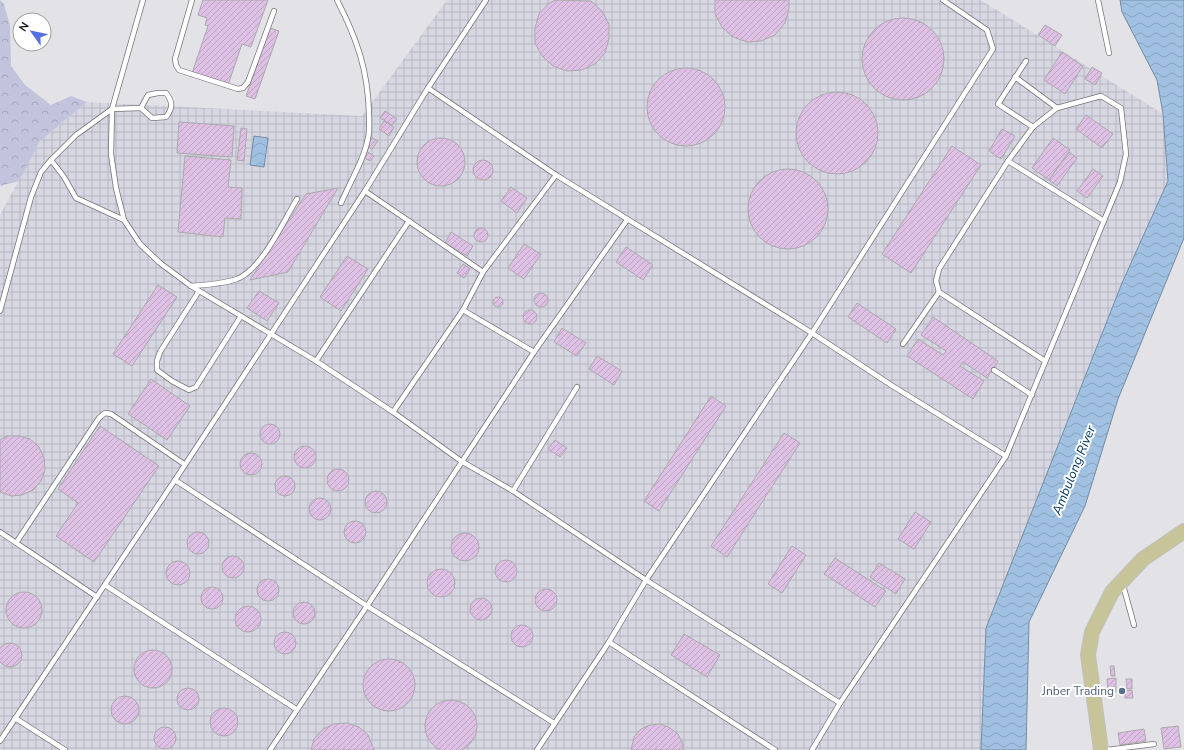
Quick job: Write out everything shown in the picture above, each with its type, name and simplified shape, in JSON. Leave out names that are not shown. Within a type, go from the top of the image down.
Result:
[{"type":"main road","points":[[1101,750],[1088,655],[1092,632],[1100,612],[1112,592],[1122,581],[1143,559],[1184,531]]},
{"type":"lane","points":[[143,0],[112,109],[111,154],[116,188],[124,220],[140,244],[160,263],[191,286],[316,361],[393,412],[461,461],[513,491],[646,580],[840,703]]},
{"type":"lane","points":[[192,0],[175,59],[176,65],[179,70],[238,90],[243,88],[248,82],[274,11]]},
{"type":"lane","points":[[337,0],[354,33],[363,64],[368,105],[369,137],[365,150],[341,203]]},
{"type":"lane","points":[[0,741],[175,480],[184,464],[365,191],[428,88],[486,0]]},
{"type":"lane","points":[[537,750],[609,642],[646,580],[812,333],[992,49],[987,30],[943,0]]},
{"type":"lane","points":[[1098,0],[1109,53]]},
{"type":"lane","points":[[1026,61],[998,104],[1033,127]]},
{"type":"lane","points":[[1015,77],[1057,108]]},
{"type":"lane","points":[[428,88],[556,175],[812,333],[891,385],[1006,456]]},
{"type":"lane","points":[[0,311],[30,197],[41,172],[50,160],[76,136],[112,109],[141,108],[152,118],[166,117],[172,110],[172,100],[166,93],[158,92],[148,95],[141,108]]},
{"type":"lane","points":[[812,750],[840,703],[1006,456],[1120,182],[1126,154],[1121,108],[1101,96],[1057,108],[1033,127],[1008,161],[939,269],[936,281],[939,292],[1045,361]]},
{"type":"lane","points":[[50,160],[64,177],[76,198],[124,220]]},
{"type":"lane","points":[[1008,161],[1104,221]]},
{"type":"lane","points":[[393,412],[463,310],[483,272],[556,175]]},
{"type":"lane","points":[[365,191],[483,272]]},
{"type":"lane","points":[[191,286],[220,284],[238,278],[249,271],[263,256],[298,199]]},
{"type":"lane","points":[[270,750],[296,709],[367,606],[534,352],[627,220]]},
{"type":"lane","points":[[316,361],[409,221]]},
{"type":"lane","points":[[199,291],[160,352],[157,361],[157,370],[172,381],[189,390],[196,387],[242,316]]},
{"type":"lane","points":[[903,344],[939,292]]},
{"type":"lane","points":[[463,310],[534,352]]},
{"type":"lane","points":[[994,370],[1032,395]]},
{"type":"lane","points":[[513,491],[577,387]]},
{"type":"lane","points":[[16,542],[99,418],[105,413],[111,414],[184,464]]},
{"type":"lane","points":[[175,480],[367,606],[554,723]]},
{"type":"lane","points":[[0,532],[97,597]]},
{"type":"lane","points":[[1122,581],[1134,625]]},
{"type":"lane","points":[[105,584],[296,709]]},
{"type":"lane","points":[[609,642],[776,750]]},
{"type":"lane","points":[[15,718],[65,750]]},
{"type":"lane","points":[[1107,750],[1154,744]]},
{"type":"shaded area","points":[[447,0],[981,0],[1163,114],[1168,181],[1122,283],[986,628],[981,750],[0,750],[0,215],[40,141],[87,102],[362,116]]},
{"type":"green space","points":[[0,0],[4,4],[10,26],[11,66],[25,85],[51,105],[71,96],[87,102],[40,141],[19,181],[0,186]]},
{"type":"water","name":"Ambulong River","points":[[1120,0],[1184,0],[1184,238],[1118,399],[1085,506],[1029,622],[1026,750],[981,750],[986,628],[1122,283],[1168,181],[1163,114],[1157,80],[1122,12]]},
{"type":"water","points":[[254,136],[268,138],[264,167],[250,165]]},
{"type":"building","points":[[203,0],[268,0],[251,47],[242,44],[228,85],[192,73],[208,26],[205,25],[207,18],[198,15]]},
{"type":"building","points":[[556,0],[591,1],[602,11],[609,24],[609,39],[605,53],[595,64],[582,70],[567,71],[553,66],[542,56],[535,43],[535,28],[539,14],[549,3]]},
{"type":"building","points":[[715,0],[789,0],[789,9],[785,23],[775,35],[761,41],[747,42],[733,37],[722,27],[715,14]]},
{"type":"building","points":[[903,18],[919,22],[932,30],[940,43],[944,59],[940,75],[932,88],[919,96],[903,100],[887,96],[874,88],[866,75],[862,59],[866,43],[874,30],[887,22]]},
{"type":"building","points":[[1045,25],[1062,35],[1055,46],[1038,35]]},
{"type":"building","points":[[270,28],[279,31],[255,99],[246,96]]},
{"type":"building","points":[[1062,52],[1083,66],[1065,94],[1044,80]]},
{"type":"building","points":[[1092,67],[1102,73],[1095,85],[1085,79]]},
{"type":"building","points":[[686,68],[701,71],[713,80],[722,92],[725,107],[722,122],[713,134],[701,143],[686,146],[671,143],[659,134],[650,122],[647,107],[650,92],[659,80],[671,71]]},
{"type":"building","points":[[837,92],[853,95],[866,104],[875,117],[878,133],[875,149],[866,162],[853,171],[837,174],[821,171],[808,162],[799,149],[796,133],[799,117],[808,104],[821,95]]},
{"type":"building","points":[[385,111],[397,119],[392,125],[380,118]]},
{"type":"building","points":[[1086,115],[1113,134],[1102,148],[1076,129]]},
{"type":"building","points":[[384,121],[394,127],[389,136],[379,129]]},
{"type":"building","points":[[179,122],[234,126],[232,157],[177,153]]},
{"type":"building","points":[[241,128],[247,129],[244,161],[237,160]]},
{"type":"building","points":[[1002,129],[1015,136],[1001,159],[989,151]]},
{"type":"building","points":[[372,138],[378,141],[372,149],[367,146]]},
{"type":"building","points":[[436,138],[446,138],[455,142],[461,148],[464,153],[464,171],[455,182],[446,186],[436,186],[427,182],[421,176],[417,167],[417,157],[421,148],[427,142]]},
{"type":"building","points":[[1053,138],[1070,150],[1049,180],[1032,168]]},
{"type":"building","points":[[952,146],[981,165],[911,273],[882,254]]},
{"type":"building","points":[[366,151],[374,156],[370,161],[363,157]]},
{"type":"building","points":[[1069,152],[1077,158],[1057,186],[1049,180]]},
{"type":"building","points":[[185,156],[231,160],[228,187],[242,188],[241,219],[225,218],[223,237],[178,232]]},
{"type":"building","points":[[479,160],[487,160],[493,166],[493,174],[487,180],[479,180],[473,174],[473,166]]},
{"type":"building","points":[[780,169],[796,169],[810,176],[821,187],[828,201],[828,217],[825,224],[816,237],[810,242],[796,249],[780,249],[766,242],[755,231],[748,217],[748,201],[755,187],[766,176]]},
{"type":"building","points":[[1093,169],[1103,176],[1087,198],[1077,191]]},
{"type":"building","points":[[511,187],[527,198],[517,213],[501,201]]},
{"type":"building","points":[[338,188],[288,272],[250,280],[306,194]]},
{"type":"building","points":[[478,228],[484,228],[488,232],[488,238],[484,242],[478,242],[474,238],[474,232]]},
{"type":"building","points":[[451,232],[473,246],[467,256],[445,243]]},
{"type":"building","points":[[524,244],[541,254],[524,279],[508,268]]},
{"type":"building","points":[[626,247],[653,265],[643,280],[616,262]]},
{"type":"building","points":[[347,256],[368,269],[341,311],[320,297]]},
{"type":"building","points":[[463,264],[470,269],[464,278],[457,273]]},
{"type":"building","points":[[158,285],[177,297],[132,366],[113,354]]},
{"type":"building","points":[[259,291],[279,303],[267,321],[247,308]]},
{"type":"building","points":[[538,293],[544,293],[548,297],[548,303],[544,307],[538,307],[534,303],[534,297]]},
{"type":"building","points":[[496,297],[500,297],[503,302],[500,307],[496,307],[493,304],[493,300]]},
{"type":"building","points":[[857,303],[896,329],[887,343],[848,317]]},
{"type":"building","points":[[527,310],[533,310],[537,314],[537,320],[533,324],[527,324],[523,320],[523,314]]},
{"type":"building","points":[[933,317],[998,361],[987,378],[963,362],[960,366],[984,381],[973,399],[907,356],[918,339],[943,355],[946,351],[921,335]]},
{"type":"building","points":[[562,328],[586,343],[577,356],[554,342]]},
{"type":"building","points":[[597,356],[622,371],[614,385],[589,369]]},
{"type":"building","points":[[151,379],[190,406],[167,440],[128,414]]},
{"type":"building","points":[[711,396],[726,406],[659,511],[644,501]]},
{"type":"building","points":[[270,424],[277,427],[280,434],[277,441],[270,444],[263,441],[260,434],[263,427]]},
{"type":"building","points":[[100,426],[159,466],[94,562],[56,536],[78,503],[58,489]]},
{"type":"building","points":[[784,433],[800,443],[727,557],[711,546]]},
{"type":"building","points":[[7,436],[19,436],[30,439],[39,447],[44,458],[45,470],[41,481],[33,490],[22,495],[11,496],[0,492],[0,440]]},
{"type":"building","points":[[555,440],[567,448],[560,457],[548,449]]},
{"type":"building","points":[[305,446],[313,449],[316,457],[313,465],[305,468],[297,465],[294,457],[297,449]]},
{"type":"building","points":[[251,453],[259,456],[262,464],[259,472],[251,475],[243,472],[240,464],[243,456]]},
{"type":"building","points":[[338,469],[346,472],[349,480],[346,488],[338,491],[330,488],[327,480],[330,472]]},
{"type":"building","points":[[281,476],[289,476],[295,482],[295,490],[289,496],[281,496],[275,490],[275,482]]},
{"type":"building","points":[[376,491],[384,494],[387,502],[384,510],[376,513],[368,510],[365,502],[368,494]]},
{"type":"building","points":[[320,498],[328,501],[331,509],[328,517],[320,520],[312,517],[309,509],[312,501]]},
{"type":"building","points":[[915,512],[931,522],[914,549],[898,539]]},
{"type":"building","points":[[355,521],[363,524],[366,532],[363,540],[355,543],[347,540],[344,532],[347,524]]},
{"type":"building","points":[[198,532],[206,535],[209,543],[206,551],[198,554],[190,551],[187,543],[190,535]]},
{"type":"building","points":[[465,533],[475,537],[479,547],[475,557],[465,561],[455,557],[451,547],[455,537]]},
{"type":"building","points":[[792,546],[806,555],[782,593],[768,584]]},
{"type":"building","points":[[233,556],[241,559],[244,567],[241,575],[233,578],[225,575],[222,567],[225,559]]},
{"type":"building","points":[[835,558],[886,591],[875,607],[824,574]]},
{"type":"building","points":[[506,560],[514,563],[517,571],[514,579],[506,582],[498,579],[495,571],[498,563]]},
{"type":"building","points":[[178,561],[187,564],[190,573],[187,582],[178,585],[169,582],[166,573],[169,564]]},
{"type":"building","points":[[879,563],[905,579],[896,594],[870,577]]},
{"type":"building","points":[[441,569],[451,573],[455,583],[451,593],[441,597],[431,593],[427,583],[431,573]]},
{"type":"building","points":[[268,579],[276,582],[279,590],[276,598],[268,601],[260,598],[257,590],[260,582]]},
{"type":"building","points":[[212,587],[220,590],[223,598],[220,606],[212,609],[204,606],[201,598],[204,590]]},
{"type":"building","points":[[546,589],[554,592],[557,600],[554,608],[546,611],[538,608],[535,600],[538,592]]},
{"type":"building","points":[[28,592],[37,597],[41,603],[41,617],[37,623],[28,628],[20,628],[11,623],[7,617],[6,606],[11,597],[17,593]]},
{"type":"building","points":[[481,598],[489,601],[492,609],[489,617],[481,620],[473,617],[470,609],[473,601]]},
{"type":"building","points":[[304,602],[312,605],[315,613],[312,621],[304,624],[296,621],[293,613],[296,605]]},
{"type":"building","points":[[248,606],[257,610],[261,619],[257,628],[248,632],[239,628],[235,619],[239,610]]},
{"type":"building","points":[[522,625],[530,628],[533,636],[530,644],[522,647],[514,644],[511,636],[514,628]]},
{"type":"building","points":[[285,632],[293,635],[296,643],[293,651],[285,654],[277,651],[274,643],[277,635]]},
{"type":"building","points":[[684,634],[720,655],[707,677],[671,655]]},
{"type":"building","points":[[10,643],[19,646],[22,655],[19,664],[10,667],[1,664],[-2,655],[1,646]]},
{"type":"building","points":[[149,650],[157,650],[167,655],[171,662],[171,676],[167,683],[157,688],[149,688],[139,683],[137,680],[134,673],[134,665],[139,655],[142,653]]},
{"type":"building","points":[[384,659],[394,659],[403,663],[411,671],[415,680],[415,690],[411,699],[403,707],[394,711],[384,711],[375,707],[367,699],[363,690],[363,680],[367,671],[375,663]]},
{"type":"building","points":[[1110,666],[1114,666],[1115,676],[1111,676]]},
{"type":"building","points":[[1116,678],[1116,692],[1108,692],[1107,679]]},
{"type":"building","points":[[1126,679],[1132,679],[1132,689],[1127,689]]},
{"type":"building","points":[[188,688],[196,691],[199,699],[196,707],[188,710],[180,707],[177,699],[180,691]]},
{"type":"building","points":[[1132,690],[1133,698],[1125,698],[1125,691]]},
{"type":"building","points":[[125,696],[135,700],[139,710],[135,720],[125,724],[115,720],[111,710],[115,700]]},
{"type":"building","points":[[451,700],[465,704],[473,712],[477,726],[473,740],[465,748],[451,752],[437,748],[429,740],[425,726],[429,712],[437,704]]},
{"type":"building","points":[[224,708],[234,712],[238,722],[234,732],[224,736],[214,732],[210,722],[214,712]]},
{"type":"building","points":[[347,723],[359,727],[368,735],[374,750],[311,750],[314,739],[323,729],[334,724]]},
{"type":"building","points":[[661,724],[678,734],[683,744],[683,750],[631,750],[634,737],[641,729],[650,725]]},
{"type":"building","points":[[1178,726],[1181,747],[1164,749],[1161,728]]},
{"type":"building","points":[[165,727],[173,730],[176,738],[173,746],[165,749],[157,746],[154,738],[157,730]]},
{"type":"building","points":[[1144,729],[1146,741],[1120,745],[1118,733]]},
{"type":"place","name":"Jnber Trading","points":[[1122,691]]}]
